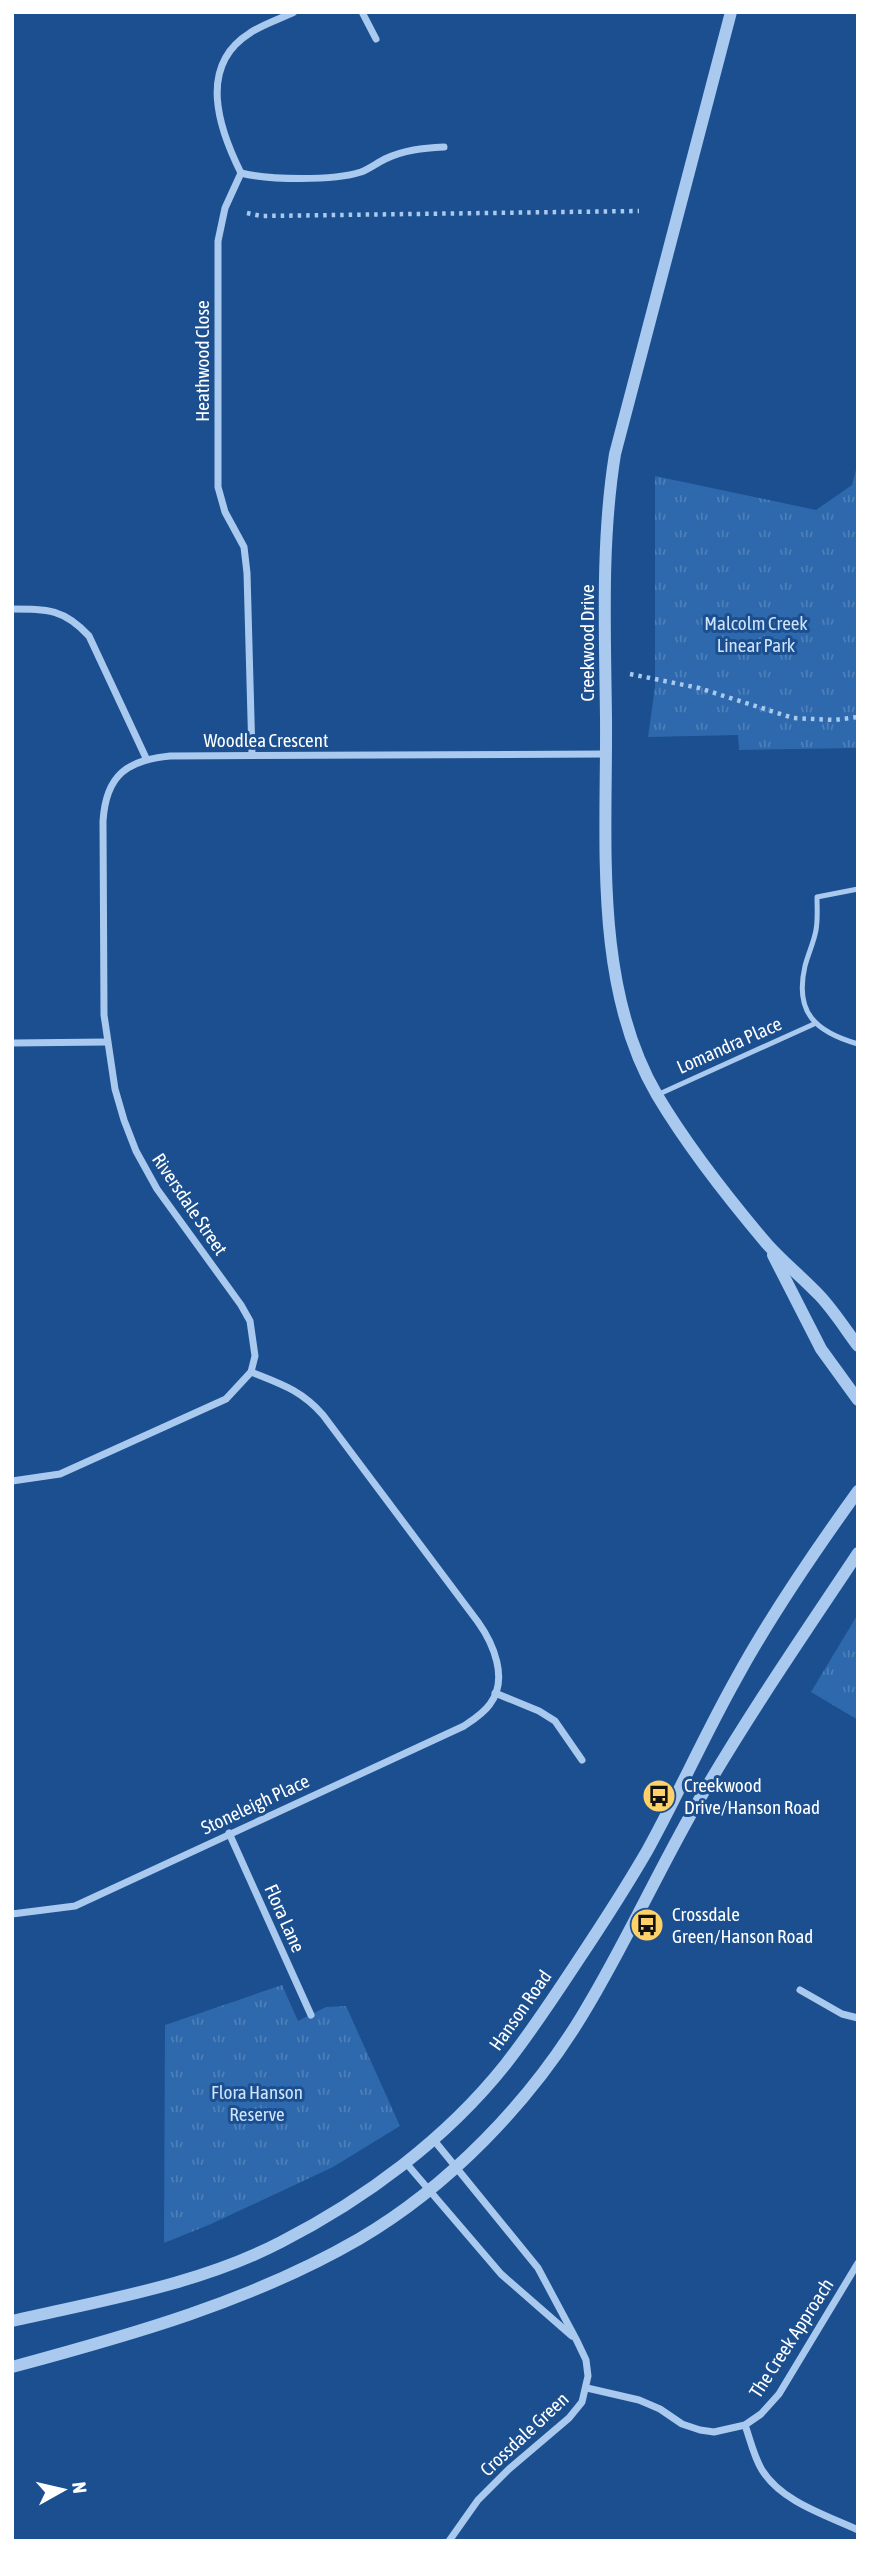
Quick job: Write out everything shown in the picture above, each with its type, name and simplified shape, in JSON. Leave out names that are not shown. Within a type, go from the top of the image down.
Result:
[{"type":"street","points":[[294,12],[250,33],[237,43],[224,61],[217,82],[218,109],[225,142],[241,173],[259,178],[338,176],[361,172],[414,149],[444,147]]},
{"type":"street","points":[[362,12],[376,39]]},
{"type":"street","name":"Creekwood Drive","points":[[731,12],[615,454],[607,503],[608,904],[611,953],[619,998],[630,1037],[657,1095],[680,1131],[768,1245],[822,1297],[858,1346]]},
{"type":"street","name":"Heathwood Close","points":[[241,173],[225,208],[218,241],[218,487],[225,512],[244,547],[247,573],[251,755]]},
{"type":"street","points":[[12,609],[42,609],[61,613],[82,628],[101,658],[146,758]]},
{"type":"street","name":"Woodlea Crescent","points":[[146,758],[607,754]]},
{"type":"street","name":"Riversdale Street","points":[[146,758],[132,764],[120,774],[109,788],[104,804],[104,1015],[115,1089],[136,1151],[157,1189],[250,1321],[255,1356],[251,1372]]},
{"type":"street","points":[[12,1043],[107,1042]]},
{"type":"street","name":"Creekwood Drive","points":[[768,1245],[821,1349],[858,1400]]},
{"type":"street","points":[[12,1480],[60,1474],[190,1417],[226,1399],[251,1372],[296,1390],[309,1398],[323,1415],[484,1631],[494,1649],[497,1671],[495,1693],[539,1711],[555,1721],[582,1760]]},
{"type":"street","name":"Hanson Road","points":[[12,2322],[176,2283],[229,2265],[281,2242],[343,2207],[405,2163],[458,2115],[504,2066],[598,1931],[646,1852],[734,1682],[780,1602],[858,1490]]},
{"type":"street","points":[[12,2367],[124,2335],[241,2295],[303,2268],[360,2239],[456,2167],[510,2113],[559,2052],[584,2013],[715,1773],[858,1553]]},
{"type":"street","name":"Stoneleigh Place","points":[[12,1914],[75,1906],[464,1726],[491,1703],[495,1693]]},
{"type":"street","name":"Flora Lane","points":[[229,1833],[311,2015]]},
{"type":"street","points":[[800,1990],[842,2014],[858,2018]]},
{"type":"street","name":"Crossdale Green","points":[[432,2139],[538,2268],[586,2360],[587,2388],[582,2402],[569,2418],[478,2500],[449,2541]]},
{"type":"street","points":[[405,2163],[501,2274],[578,2341]]},
{"type":"street","name":"The Creek Approach","points":[[587,2388],[639,2400],[660,2409],[682,2424],[700,2430],[714,2432],[745,2425],[761,2414],[779,2394],[858,2263]]},
{"type":"street","points":[[745,2425],[761,2469],[773,2484],[800,2503],[858,2530]]},
{"type":"lane","name":"Lomandra Place","points":[[657,1095],[814,1024],[803,1003],[804,969],[816,929],[817,897],[858,889]]},
{"type":"lane","points":[[814,1024],[835,1037],[858,1044]]},
{"type":"path","points":[[225,208],[261,216],[639,211]]},
{"type":"path","points":[[606,669],[699,688],[793,718],[858,718]]},
{"type":"green space","name":"Malcolm Creek Linear Park","points":[[858,462],[858,748],[739,750],[738,735],[648,737],[655,687],[655,476],[816,510],[852,485]]},
{"type":"green space","points":[[858,1614],[858,1720],[811,1692]]},
{"type":"green space","name":"Flora Hanson Reserve","points":[[282,1985],[298,2021],[326,2007],[346,2006],[400,2126],[333,2167],[164,2243],[165,2025]]},
{"type":"place","name":"Creekwood Drive/Hanson Road","points":[[659,1796]]},
{"type":"place","name":"Crossdale Green/Hanson Road","points":[[647,1925]]}]
